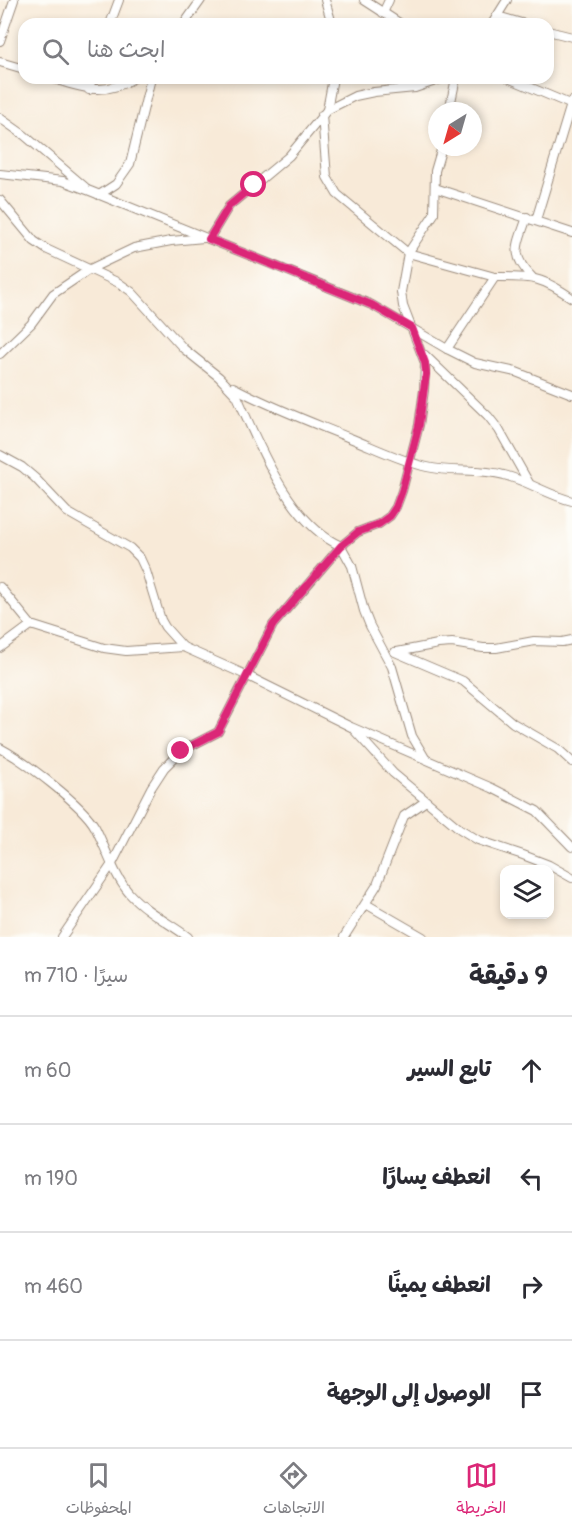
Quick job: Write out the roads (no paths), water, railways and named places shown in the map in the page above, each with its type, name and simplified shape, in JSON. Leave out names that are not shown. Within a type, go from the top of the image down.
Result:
[{"type":"street","points":[[0,41],[14,0]]},
{"type":"street","points":[[113,18],[118,0]]},
{"type":"street","points":[[188,18],[201,0]]},
{"type":"street","points":[[325,0],[330,18]]},
{"type":"street","points":[[364,0],[391,18]]},
{"type":"street","points":[[383,13],[389,0]]},
{"type":"street","points":[[504,18],[497,16],[507,0]]},
{"type":"street","points":[[554,32],[572,37]]},
{"type":"street","points":[[0,62],[18,67]]},
{"type":"street","points":[[70,84],[88,90],[121,84]]},
{"type":"street","points":[[88,90],[90,84]]},
{"type":"street","points":[[99,195],[116,184],[130,164],[150,84]]},
{"type":"street","points":[[332,84],[325,112],[327,177],[337,194],[408,253],[495,277],[532,277],[545,281],[572,298]]},
{"type":"street","points":[[207,239],[229,206],[289,156],[325,112],[355,96],[415,88],[427,84]]},
{"type":"street","points":[[451,102],[455,84]]},
{"type":"street","points":[[524,84],[572,104],[536,220]]},
{"type":"street","points":[[0,118],[24,135],[90,191]]},
{"type":"street","points":[[563,132],[572,134]]},
{"type":"street","points":[[62,937],[112,864],[151,788],[164,768],[181,751],[218,732],[273,625],[341,546],[358,532],[379,524],[390,516],[402,491],[410,462],[424,390],[425,363],[403,306],[401,292],[408,253],[434,214],[435,171],[439,156]]},
{"type":"street","points":[[0,174],[63,181],[90,191],[372,305],[475,363],[516,372],[572,394]]},
{"type":"street","points":[[435,188],[572,233]]},
{"type":"street","points":[[0,200],[34,241],[132,292],[184,349],[237,396],[271,469],[291,503],[316,529],[341,546],[357,582],[364,611],[397,681],[412,736],[425,758]]},
{"type":"street","points":[[527,217],[517,249],[520,266],[532,277]]},
{"type":"street","points":[[0,354],[31,324],[53,294],[90,269],[118,254],[148,244],[207,239]]},
{"type":"street","points":[[447,349],[495,277]]},
{"type":"street","points":[[421,352],[488,416],[499,430],[529,483]]},
{"type":"street","points":[[225,383],[259,401],[410,462],[441,469],[486,471],[529,483],[556,497],[572,501]]},
{"type":"street","points":[[0,455],[22,467],[35,478],[67,512],[130,548],[140,558],[146,570],[161,620],[183,647],[351,727],[492,788],[537,811],[572,847]]},
{"type":"street","points":[[0,587],[31,625],[104,648],[126,651],[183,647]]},
{"type":"street","points":[[0,648],[31,625]]},
{"type":"street","points":[[386,655],[438,644],[452,643],[496,648],[534,641],[572,640]]},
{"type":"street","points":[[395,652],[463,681],[513,723],[558,749],[572,762]]},
{"type":"street","points":[[351,727],[393,773],[460,829],[478,840],[549,865],[572,878]]},
{"type":"street","points":[[0,748],[77,804],[94,825],[112,864],[132,896],[188,937]]},
{"type":"street","points":[[344,937],[366,904],[381,875],[404,816],[426,801]]},
{"type":"street","points":[[366,904],[423,937]]}]
